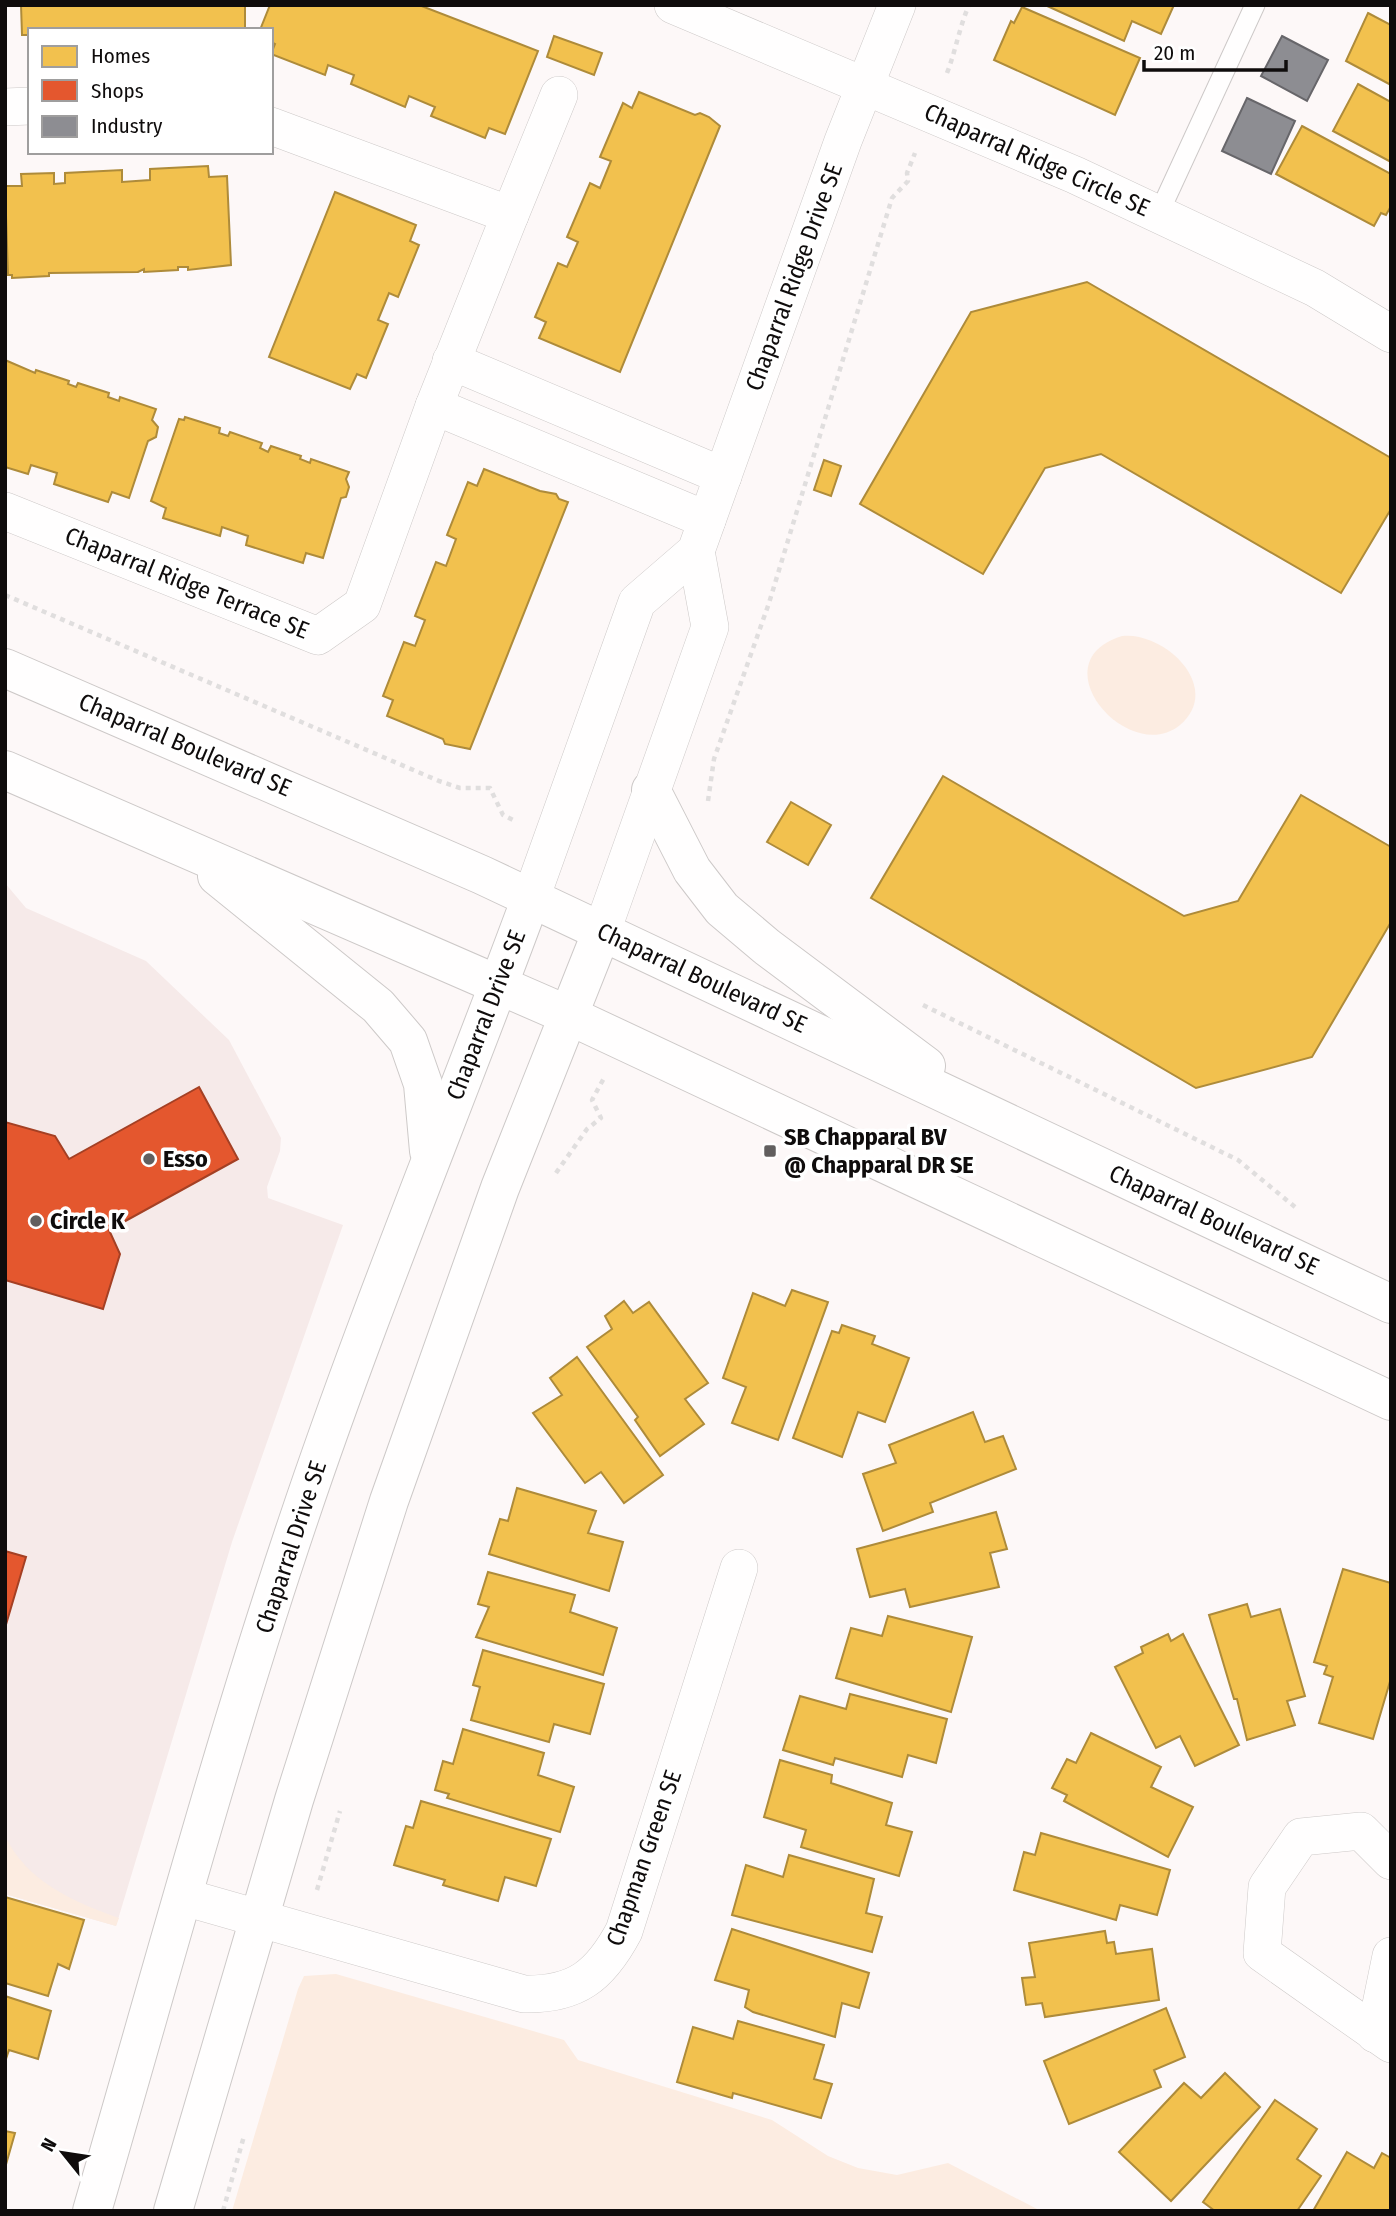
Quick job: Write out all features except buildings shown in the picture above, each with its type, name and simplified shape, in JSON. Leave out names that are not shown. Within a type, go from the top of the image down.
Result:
[{"type":"main road","name":"Chaparral Boulevard SE","points":[[5,668],[384,831],[531,898],[1391,1304]]},
{"type":"main road","points":[[5,770],[570,1016],[1391,1401]]},
{"type":"main road","points":[[651,790],[692,870],[722,909],[743,929],[986,1112]]},
{"type":"main road","points":[[175,843],[333,969],[393,1022],[408,1041],[418,1063],[426,1104],[429,1160]]},
{"type":"main road","name":"Chaparral Drive SE","points":[[92,2211],[296,1526],[429,1160],[531,898]]},
{"type":"main road","points":[[173,2211],[258,1919],[389,1501],[491,1213],[602,931]]},
{"type":"street","name":"Chaparral Ridge Circle SE","points":[[673,5],[1159,214],[1315,288],[1391,334]]},
{"type":"street","name":"Chaparral Ridge Drive SE","points":[[531,898],[637,602],[701,536],[864,85],[897,5]]},
{"type":"street","name":"Chaparral Ridge Terrace SE","points":[[5,511],[318,636],[362,605],[433,406],[559,94]]},
{"type":"street","points":[[5,107],[28,106]]},
{"type":"street","points":[[273,127],[510,215]]},
{"type":"street","points":[[451,361],[723,476]]},
{"type":"street","points":[[433,406],[701,536],[710,627],[602,931]]},
{"type":"street","name":"Chapman Green SE","points":[[184,1897],[524,1994],[547,1995],[588,1979],[608,1960],[624,1931],[739,1568]]},
{"type":"street","points":[[1391,1861],[1361,1830],[1301,1837],[1267,1887],[1262,1953],[1383,2039],[1391,1956]]},
{"type":"lane","points":[[1159,214],[1255,5]]},
{"type":"path","points":[[708,810],[714,759],[773,590],[892,198],[908,181],[907,173],[956,50],[957,32],[970,5]]},
{"type":"path","points":[[5,596],[439,781],[460,788],[490,788],[503,815]]},
{"type":"path","points":[[920,1004],[1238,1160],[1301,1212]]},
{"type":"path","points":[[553,1180],[587,1129],[601,1118],[592,1100]]},
{"type":"path","points":[[322,1875],[341,1810]]},
{"type":"shaded area","points":[[1122,636],[1155,642],[1183,664],[1192,679],[1195,694],[1192,710],[1180,725],[1159,734],[1137,732],[1117,722],[1100,706],[1090,687],[1088,667],[1098,649]]},
{"type":"shaded area","points":[[5,883],[26,908],[146,961],[229,1040],[281,1138],[280,1151],[267,1187],[268,1198],[343,1225],[232,1542],[116,1926],[5,1894]]},
{"type":"shaded area","points":[[5,1836],[14,1852],[39,1878],[85,1905],[119,1918],[116,1926],[5,1894]]},
{"type":"shaded area","points":[[336,1974],[564,2040],[578,2060],[772,2120],[828,2156],[858,2168],[897,2175],[948,2163],[1041,2211],[232,2211],[298,1989],[304,1976]]},
{"type":"place","name":"SB Chapparal BV @ Chapparal DR SE","points":[[770,1151]]},
{"type":"place","name":"Esso","points":[[149,1159]]},
{"type":"place","name":"Circle K","points":[[36,1221]]}]
